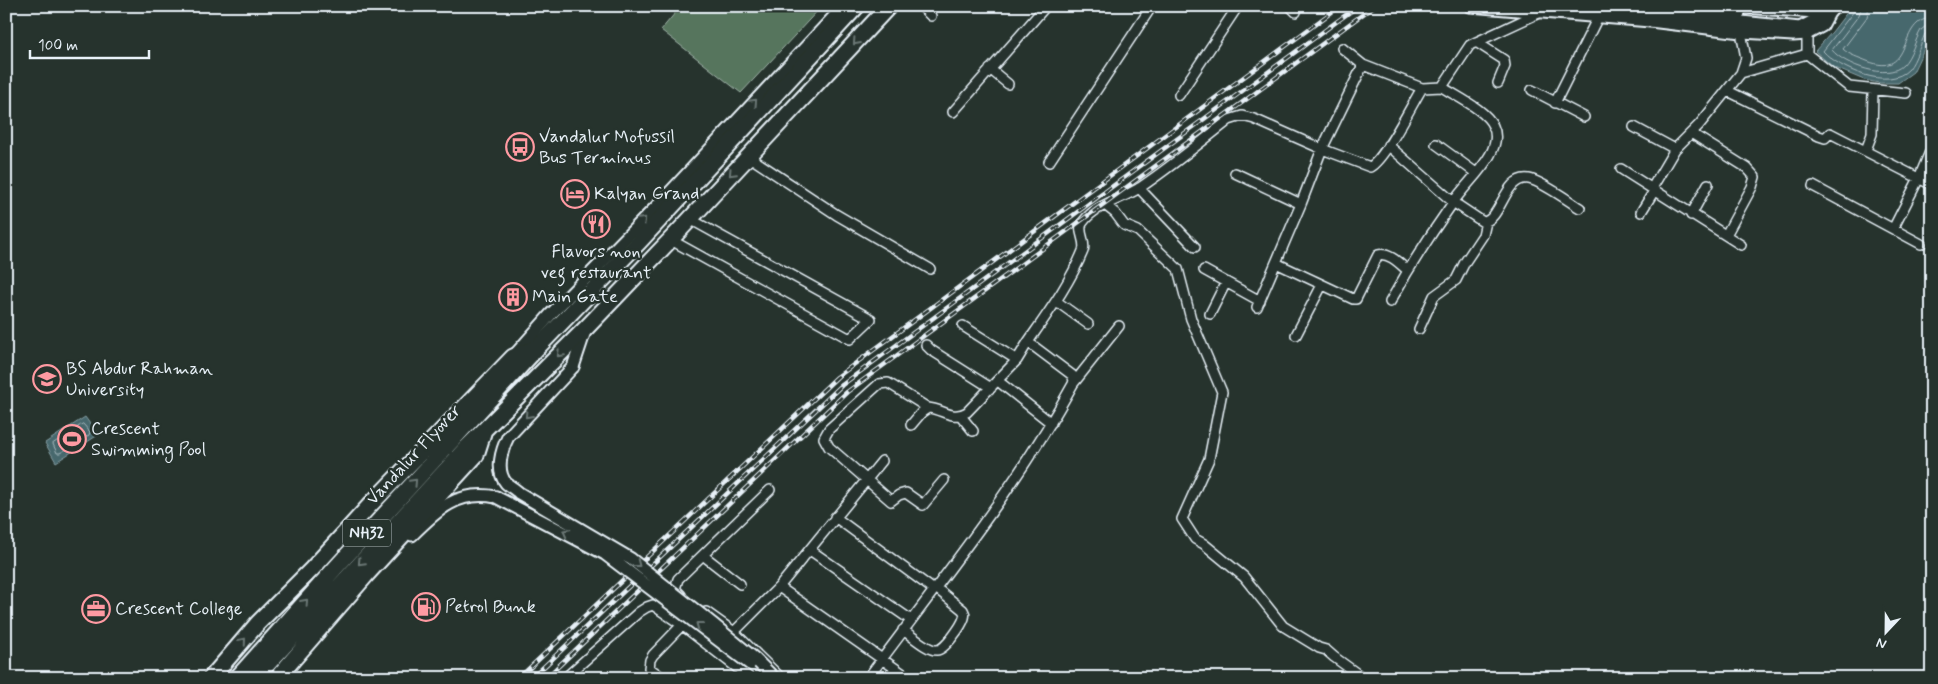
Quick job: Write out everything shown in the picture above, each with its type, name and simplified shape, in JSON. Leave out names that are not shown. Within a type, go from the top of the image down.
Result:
[{"type":"highway","name":"NH32","points":[[538,347],[640,242],[857,6]]},
{"type":"highway","name":"NH32","points":[[484,429],[587,327],[889,6]]},
{"type":"highway","points":[[211,678],[258,622],[312,569],[372,503],[513,357],[538,347]]},
{"type":"highway","name":"Vandalur Flyover","points":[[237,678],[538,347]]},
{"type":"highway","points":[[277,678],[351,592],[476,455],[484,429]]},
{"type":"highway","name":"Vandalur Flyover","points":[[255,678],[484,429]]},
{"type":"street","points":[[513,357],[551,314],[659,204],[844,6]]},
{"type":"street","points":[[922,6],[931,16]]},
{"type":"street","points":[[953,112],[1046,6]]},
{"type":"street","points":[[1049,162],[1152,6]]},
{"type":"street","points":[[1178,95],[1238,6]]},
{"type":"street","points":[[1470,6],[1543,9],[1598,17],[1741,32],[1793,35],[1807,34],[1822,26],[1831,9]]},
{"type":"street","points":[[1585,6],[1800,28],[1818,20],[1831,9]]},
{"type":"street","points":[[1666,6],[1818,20]]},
{"type":"street","points":[[1730,6],[1831,9]]},
{"type":"street","points":[[1442,87],[1470,45],[1543,9]]},
{"type":"street","points":[[1555,103],[1598,17]]},
{"type":"street","points":[[1641,212],[1675,149],[1691,134],[1741,74],[1746,58],[1741,32]]},
{"type":"street","points":[[1807,34],[1807,54]]},
{"type":"street","points":[[1476,42],[1504,60],[1505,66],[1498,83]]},
{"type":"street","points":[[1342,48],[1363,65],[1422,88],[1442,87],[1488,118],[1494,127],[1496,136],[1495,144],[1489,156],[1453,202],[1390,302]]},
{"type":"street","points":[[1741,74],[1807,54]]},
{"type":"street","points":[[1807,54],[1849,87],[1906,94]]},
{"type":"street","points":[[1204,270],[1259,304],[1322,149],[1363,65]]},
{"type":"street","points":[[990,69],[1008,84]]},
{"type":"street","points":[[944,480],[923,505],[906,494],[899,495],[891,501],[825,442],[824,438],[829,429],[879,384],[888,383],[928,408],[951,416],[961,416],[1017,360],[1056,301],[1083,251],[1085,242],[1081,225],[1091,214],[1140,188],[1235,118],[1242,116],[1254,119],[1322,149],[1370,167],[1374,165],[1388,145],[1422,88]]},
{"type":"street","points":[[1532,90],[1584,117]]},
{"type":"street","points":[[1866,150],[1872,134],[1873,90]]},
{"type":"street","points":[[1728,91],[1819,136],[1825,138],[1830,133],[1932,185]]},
{"type":"street","points":[[1634,127],[1675,149]]},
{"type":"street","points":[[1691,134],[1746,168],[1755,177],[1752,187],[1726,235]]},
{"type":"street","points":[[1436,144],[1476,173]]},
{"type":"street","points":[[1388,145],[1453,202],[1478,219],[1486,222]]},
{"type":"street","points":[[1893,229],[1932,148]]},
{"type":"street","points":[[748,156],[837,215],[930,269]]},
{"type":"street","points":[[1620,169],[1741,245]]},
{"type":"street","points":[[1235,173],[1301,204]]},
{"type":"street","points":[[1419,329],[1434,296],[1456,280],[1484,232],[1486,222],[1512,186],[1523,179],[1536,182],[1580,208]]},
{"type":"street","points":[[1691,215],[1708,184]]},
{"type":"street","points":[[1813,186],[1921,244]]},
{"type":"street","points":[[1140,188],[1195,247]]},
{"type":"street","points":[[1105,206],[1115,213],[1124,225],[1138,231],[1178,270],[1191,319],[1222,392],[1209,459],[1182,519],[1195,539],[1204,544],[1244,577],[1283,626],[1319,648],[1326,650],[1363,678]]},
{"type":"street","points":[[670,240],[850,339],[871,319],[690,219]]},
{"type":"street","points":[[1276,263],[1347,297],[1356,298],[1376,257],[1380,254],[1387,255],[1408,271]]},
{"type":"street","points":[[1210,314],[1226,282]]},
{"type":"street","points":[[1296,335],[1322,285]]},
{"type":"street","points":[[1056,301],[1088,324]]},
{"type":"street","points":[[964,326],[1017,360]]},
{"type":"street","points":[[868,678],[964,551],[1051,423],[1073,384],[1119,326]]},
{"type":"street","points":[[587,327],[573,366],[508,436],[503,447],[500,464],[505,482],[519,493],[631,559],[721,630],[774,678]]},
{"type":"street","points":[[1028,342],[1072,375],[1073,384]]},
{"type":"street","points":[[926,345],[991,388]]},
{"type":"street","points":[[998,381],[1051,423]]},
{"type":"street","points":[[911,425],[928,408]]},
{"type":"street","points":[[961,416],[973,431]]},
{"type":"street","points":[[734,632],[779,587],[882,461]]},
{"type":"street","points":[[565,678],[639,612],[650,606],[675,586],[678,579],[704,556],[770,490]]},
{"type":"street","points":[[351,592],[394,554],[432,515],[452,502],[467,496],[484,494],[496,497],[605,554],[755,668],[764,678]]},
{"type":"street","points":[[835,517],[935,589],[963,610],[965,614],[962,622],[945,647],[940,650],[933,650],[903,630]]},
{"type":"street","points":[[810,550],[912,620]]},
{"type":"street","points":[[704,556],[740,584]]},
{"type":"street","points":[[675,586],[677,592],[734,632],[781,678]]},
{"type":"street","points":[[779,587],[909,678]]},
{"type":"street","points":[[650,606],[662,610],[750,678]]},
{"type":"street","points":[[663,678],[649,668],[650,660],[682,625]]},
{"type":"green space","points":[[681,6],[822,6],[741,93],[661,30]]},
{"type":"water","points":[[1852,6],[1932,6],[1932,32],[1913,72],[1898,83],[1879,83],[1864,80],[1833,67],[1815,51]]},
{"type":"water","name":"Crescent Swimming Pool","points":[[85,417],[98,435],[56,462],[45,443]]},
{"type":"railway","points":[[519,678],[837,377],[1340,6]]},
{"type":"railway","points":[[532,678],[842,385],[1358,6]]},
{"type":"railway","points":[[546,678],[847,392],[1374,6]]},
{"type":"place","name":"Vandalur Mofussil Bus Terminus","points":[[520,147]]},
{"type":"place","name":"Kalyan Grand","points":[[575,194]]},
{"type":"place","name":"Flavors non veg restaurant","points":[[596,224]]},
{"type":"place","name":"Main Gate","points":[[513,297]]},
{"type":"place","name":"BS Abdur Rahman University","points":[[47,379]]},
{"type":"place","name":"Crescent Swimming Pool","points":[[72,439]]},
{"type":"place","name":"Petrol Bunk","points":[[426,607]]},
{"type":"place","name":"Crescent College","points":[[96,609]]}]
